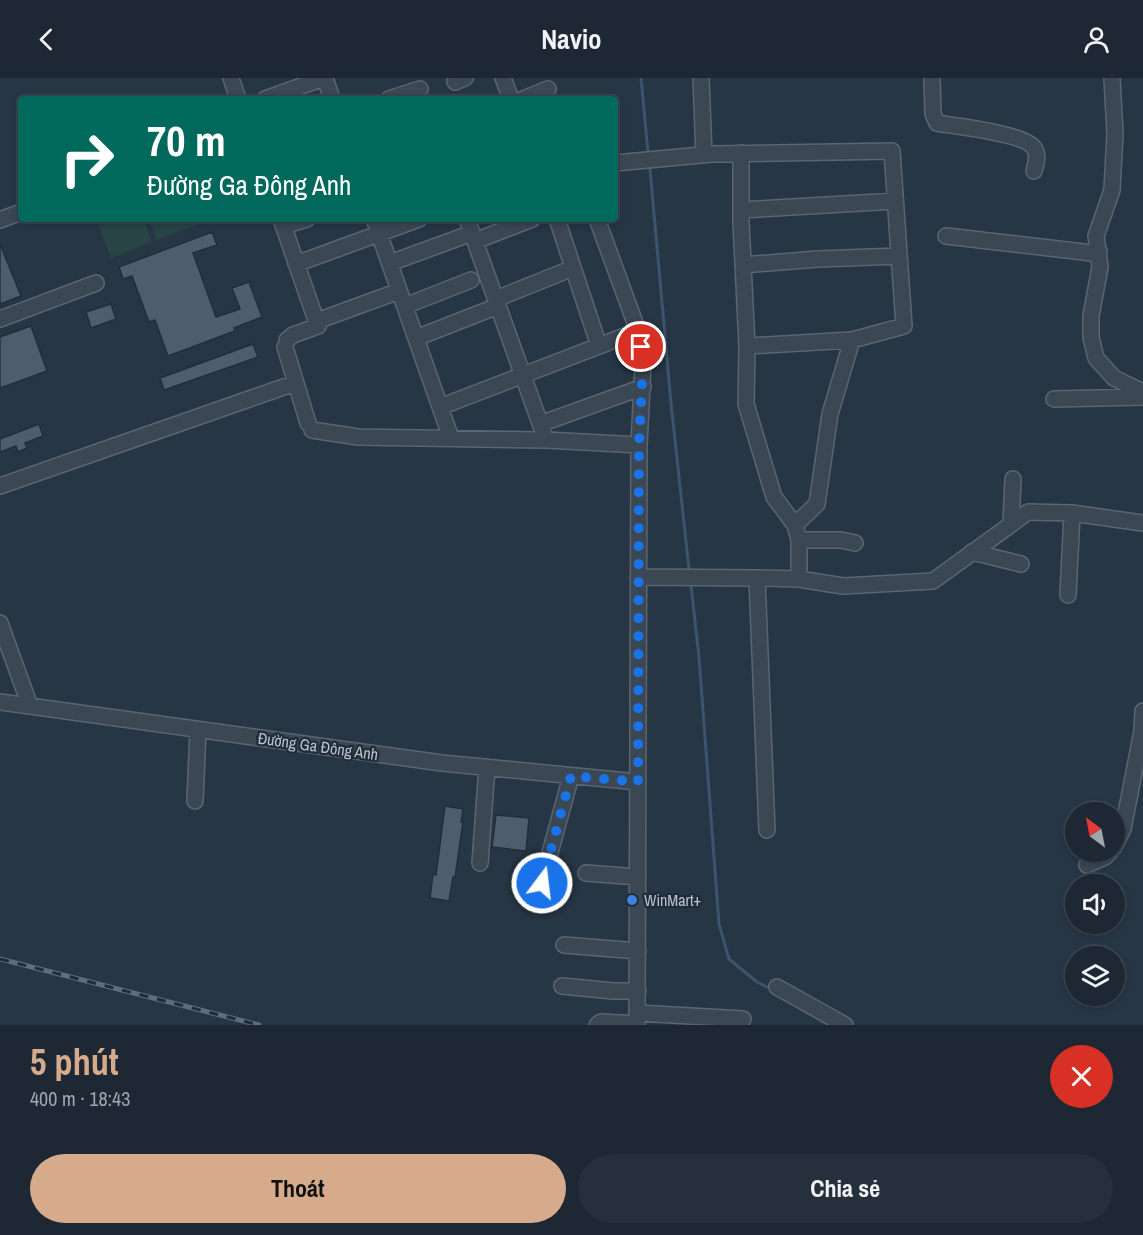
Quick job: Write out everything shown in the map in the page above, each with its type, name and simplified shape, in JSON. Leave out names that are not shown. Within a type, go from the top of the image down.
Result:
[{"type":"street","points":[[231,78],[237,96]]},
{"type":"street","points":[[273,96],[324,78],[331,96]]},
{"type":"street","points":[[503,78],[510,96]]},
{"type":"street","points":[[701,78],[704,154]]},
{"type":"street","points":[[932,78],[933,114],[938,123],[983,130],[1025,141],[1034,147],[1037,158],[1034,171]]},
{"type":"street","points":[[1112,78],[1115,134],[1112,190],[1096,236],[1100,267],[1091,316],[1091,337],[1096,358],[1114,378],[1143,394]]},
{"type":"street","points":[[398,96],[420,89]]},
{"type":"street","points":[[530,96],[548,89]]},
{"type":"street","points":[[618,163],[704,154],[892,151],[904,326],[852,340],[747,346]]},
{"type":"street","points":[[741,153],[747,346],[746,404],[774,496],[797,532],[799,579]]},
{"type":"street","points":[[741,210],[895,201]]},
{"type":"street","points":[[0,220],[18,213]]},
{"type":"street","points":[[297,264],[377,226],[401,222]]},
{"type":"street","points":[[390,263],[471,231],[516,222]]},
{"type":"street","points":[[558,222],[599,346]]},
{"type":"street","points":[[598,222],[638,331],[643,364],[639,445],[637,1021]]},
{"type":"street","points":[[282,223],[318,326],[293,335],[286,343],[310,427],[358,437],[546,440],[639,445]]},
{"type":"street","points":[[377,226],[451,438]]},
{"type":"street","points":[[471,231],[546,440]]},
{"type":"street","points":[[946,236],[1092,253],[1099,250]]},
{"type":"street","points":[[743,266],[818,259],[899,256]]},
{"type":"street","points":[[416,338],[573,268]]},
{"type":"street","points":[[405,306],[471,280]]},
{"type":"street","points":[[0,319],[96,284]]},
{"type":"street","points":[[317,321],[399,291]]},
{"type":"street","points":[[440,407],[638,331]]},
{"type":"street","points":[[797,532],[817,504],[830,414],[852,340]]},
{"type":"street","points":[[0,486],[296,383]]},
{"type":"street","points":[[540,424],[643,387]]},
{"type":"street","points":[[1054,399],[1143,394]]},
{"type":"street","points":[[1011,524],[1013,479]]},
{"type":"street","points":[[638,576],[799,579],[843,586],[933,581],[1028,512],[1072,513],[1143,523]]},
{"type":"street","points":[[1068,595],[1072,513]]},
{"type":"street","points":[[797,532],[855,543]]},
{"type":"street","points":[[972,552],[1021,564]]},
{"type":"street","points":[[757,578],[767,830]]},
{"type":"street","points":[[0,623],[30,706]]},
{"type":"street","name":"Đường Ga Đông Anh","points":[[0,702],[487,767],[638,782]]},
{"type":"street","points":[[1125,819],[1142,731],[1143,711]]},
{"type":"street","points":[[195,801],[198,730]]},
{"type":"street","points":[[480,863],[487,767]]},
{"type":"street","points":[[536,904],[571,776]]},
{"type":"street","points":[[1087,865],[1094,862]]},
{"type":"street","points":[[586,873],[638,877]]},
{"type":"street","points":[[564,945],[638,951]]},
{"type":"street","points":[[562,986],[638,991]]},
{"type":"street","points":[[777,987],[845,1025]]},
{"type":"street","points":[[597,1025],[601,1022],[743,1019]]},
{"type":"street","points":[[681,1025],[697,1022],[712,1025]]},
{"type":"green space","points":[[97,222],[145,222],[152,242],[111,258]]},
{"type":"green space","points":[[150,222],[198,222],[199,224],[157,240]]},
{"type":"building","points":[[212,232],[217,245],[193,253],[216,317],[240,309],[232,288],[249,282],[262,317],[234,328],[235,331],[168,356],[155,320],[149,322],[132,276],[123,279],[119,267]]},
{"type":"building","points":[[0,244],[21,296],[0,304]]},
{"type":"building","points":[[111,304],[116,319],[91,328],[86,312]]},
{"type":"building","points":[[31,326],[47,371],[0,388],[0,337]]},
{"type":"building","points":[[253,344],[258,357],[164,390],[160,378]]},
{"type":"building","points":[[39,424],[43,436],[25,443],[27,448],[18,452],[16,446],[0,452],[0,439]]},
{"type":"building","points":[[445,806],[463,809],[455,877],[453,877],[449,901],[430,898],[433,874],[436,875]]},
{"type":"building","points":[[496,815],[529,818],[526,851],[492,847]]},
{"type":"waterway","points":[[641,78],[648,152]]},
{"type":"waterway","points":[[650,169],[671,403],[689,569]]},
{"type":"waterway","points":[[691,585],[699,657],[719,924],[729,959],[757,982],[771,989]]},
{"type":"railway","points":[[0,959],[259,1025]]},
{"type":"place","name":"WinMart+","points":[[632,900]]},
{"type":"route","points":[[542,883],[571,776],[638,782],[639,445],[643,387],[641,347]]}]
